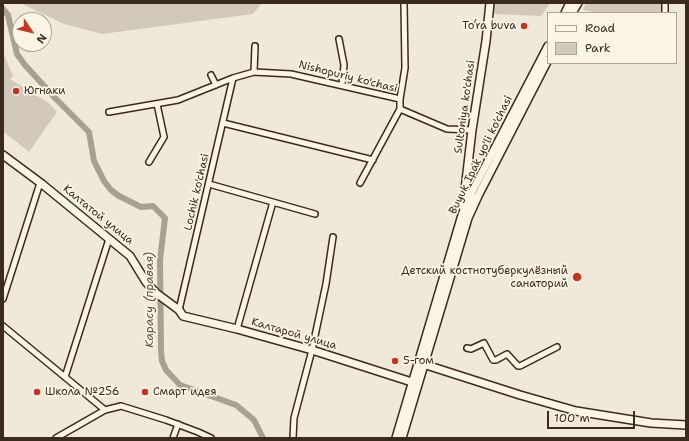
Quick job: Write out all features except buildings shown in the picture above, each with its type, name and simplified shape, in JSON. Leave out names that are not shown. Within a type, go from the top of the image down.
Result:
[{"type":"street","points":[[400,99],[405,68],[404,3]]},
{"type":"street","name":"Sultoniya ko'chasi","points":[[462,215],[472,130],[486,41],[490,3]]},
{"type":"street","points":[[566,12],[570,3]]},
{"type":"street","points":[[573,12],[578,3]]},
{"type":"street","points":[[339,39],[344,65],[342,85]]},
{"type":"street","points":[[254,72],[255,46]]},
{"type":"street","name":"Buyuk Ipak yo'li ko'chasi","points":[[421,364],[462,215],[472,192],[547,48]]},
{"type":"street","name":"Buyuk Ipak yo'li ko'chasi","points":[[396,438],[468,218],[547,62]]},
{"type":"street","name":"Nishopuriy ko'chasi","points":[[109,112],[178,100],[234,78],[254,72],[291,74],[400,99],[400,109],[447,129],[472,130]]},
{"type":"street","points":[[211,75],[216,85]]},
{"type":"street","name":"Lochik ko'chasi","points":[[179,310],[234,78]]},
{"type":"street","points":[[149,162],[164,137],[157,104]]},
{"type":"street","points":[[360,183],[400,109]]},
{"type":"street","points":[[223,123],[373,160]]},
{"type":"street","name":"Калтатой улица","points":[[3,155],[130,256],[146,282],[168,303]]},
{"type":"street","points":[[3,299],[40,183]]},
{"type":"street","points":[[209,184],[315,214]]},
{"type":"street","points":[[237,329],[273,202]]},
{"type":"street","points":[[293,438],[294,418],[312,350],[326,284],[333,237]]},
{"type":"street","points":[[65,377],[109,239]]},
{"type":"street","name":"Калтарой улица","points":[[168,303],[179,310],[183,316],[312,350],[415,383]]},
{"type":"street","points":[[3,326],[105,410]]},
{"type":"street","points":[[467,348],[471,349],[484,342],[493,360],[507,354],[518,366],[520,366],[557,347]]},
{"type":"street","points":[[421,364],[576,411],[651,423],[686,425]]},
{"type":"street","name":"Buyuk Ipak yo'li ko'chasi","points":[[402,438],[415,383]]},
{"type":"street","points":[[56,438],[63,436],[105,410],[121,406],[178,424],[211,438]]},
{"type":"street","points":[[173,438],[178,424]]},
{"type":"green space","points":[[20,3],[262,3],[253,14],[102,34],[64,24],[52,18],[52,12],[39,12]]},
{"type":"green space","points":[[494,3],[550,3],[541,16],[494,14]]},
{"type":"green space","points":[[586,3],[662,3],[662,12],[593,12],[583,10]]},
{"type":"green space","name":"Югнаки","points":[[3,52],[13,76],[10,79],[50,104],[57,112],[29,152],[3,131]]},
{"type":"waterway","name":"Карасу (правая)","points":[[3,9],[8,15],[17,54],[56,99],[89,132],[94,161],[104,181],[111,190],[119,196],[141,207],[153,206],[165,218],[160,260],[161,350],[162,361],[166,370],[180,385],[236,405],[254,420],[263,438]]},
{"type":"place","name":"To‘ra buva","points":[[524,26]]},
{"type":"place","name":"Югнаки","points":[[16,91]]},
{"type":"place","name":"Детский костнотуберкулёзный санаторий","points":[[577,277]]},
{"type":"place","name":"5-гом","points":[[395,361]]},
{"type":"place","name":"Школа №256","points":[[37,392]]},
{"type":"place","name":"Смарт идея","points":[[145,392]]}]
